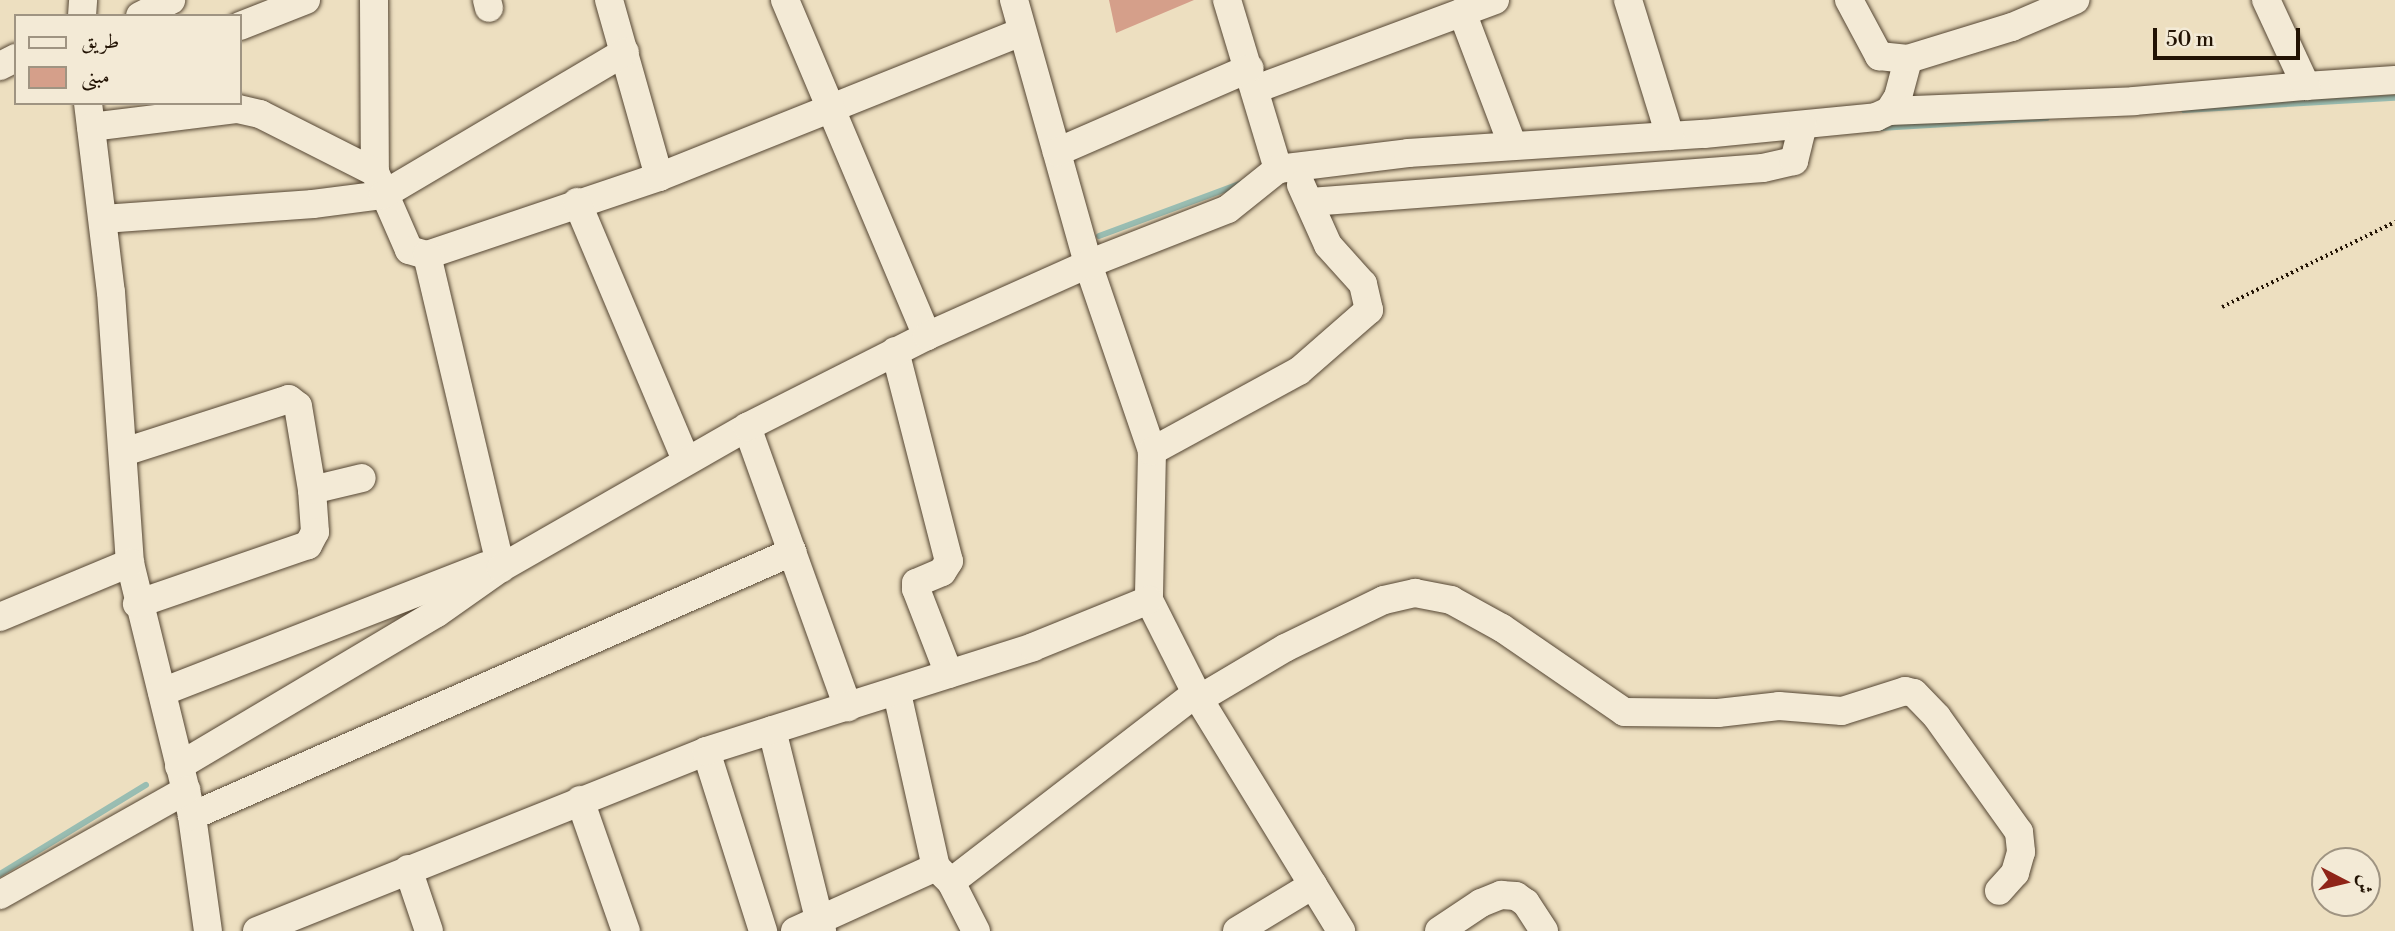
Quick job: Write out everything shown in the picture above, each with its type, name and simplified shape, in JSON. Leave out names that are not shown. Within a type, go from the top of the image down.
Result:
[{"type":"street","points":[[144,14],[172,0]]},
{"type":"street","points":[[242,25],[306,0]]},
{"type":"street","points":[[374,0],[379,183],[409,250],[428,255],[577,202],[659,177],[1022,32]]},
{"type":"street","points":[[609,0],[659,177]]},
{"type":"street","points":[[785,0],[927,336]]},
{"type":"street","points":[[1014,0],[1088,264],[1152,451],[1149,600],[1198,696],[1340,931]]},
{"type":"street","points":[[1152,451],[1299,371],[1369,310],[1363,284],[1328,245],[1310,202],[1285,168],[1227,0]]},
{"type":"street","points":[[1057,152],[1253,79],[1494,0]]},
{"type":"street","points":[[1628,0],[1670,136]]},
{"type":"street","points":[[1849,0],[1880,56],[1908,59],[1991,34],[2075,0]]},
{"type":"street","points":[[2266,0],[2306,86]]},
{"type":"street","points":[[1462,12],[1513,146]]},
{"type":"street","points":[[103,219],[313,204],[379,183],[625,52]]},
{"type":"street","points":[[1888,111],[1898,97],[1908,59]]},
{"type":"street","points":[[162,692],[500,564],[747,427],[895,351],[1088,264],[1228,209],[1285,168],[1513,146],[1803,126],[1876,117],[1888,111],[2134,101],[2395,80]]},
{"type":"street","points":[[208,931],[186,791],[137,604],[130,563],[124,452],[103,219],[90,115],[238,109],[260,114],[379,183]]},
{"type":"street","points":[[1310,202],[1763,168],[1794,161],[1803,126]]},
{"type":"street","points":[[577,202],[686,460]]},
{"type":"street","points":[[428,255],[500,564]]},
{"type":"street","points":[[895,351],[949,561],[948,567],[916,583],[949,674]]},
{"type":"street","points":[[124,452],[289,399],[298,406],[312,490],[315,532],[308,544],[137,604]]},
{"type":"street","points":[[747,427],[848,707]]},
{"type":"street","points":[[312,490],[362,478]]},
{"type":"street","points":[[186,791],[792,552]]},
{"type":"street","points":[[0,617],[130,563]]},
{"type":"street","points":[[0,895],[186,791],[438,613],[500,564]]},
{"type":"street","points":[[772,730],[812,928],[944,875],[1198,696],[1298,642],[1384,600],[1415,593],[1451,600],[1503,628],[1624,712],[1718,713],[1779,706],[1842,711],[1905,691],[1914,693],[1937,716],[2019,832],[2021,852],[2015,873],[1999,891]]},
{"type":"street","points":[[257,931],[306,922],[408,869],[706,751],[897,693],[1033,647],[1149,600]]},
{"type":"street","points":[[897,693],[944,875],[976,931]]},
{"type":"street","points":[[706,751],[763,931]]},
{"type":"street","points":[[580,800],[626,931]]},
{"type":"street","points":[[408,869],[429,931]]},
{"type":"street","points":[[1237,931],[1313,886]]},
{"type":"street","points":[[1439,931],[1480,903],[1501,895],[1516,895],[1526,903],[1544,931]]},
{"type":"path","points":[[2222,307],[2395,222]]},
{"type":"building","points":[[1109,0],[1194,0],[1116,33]]},
{"type":"waterway","points":[[2184,110],[2395,98]]},
{"type":"waterway","points":[[1880,128],[2047,118]]},
{"type":"waterway","points":[[1099,236],[1242,183]]},
{"type":"waterway","points":[[0,874],[146,785]]}]
